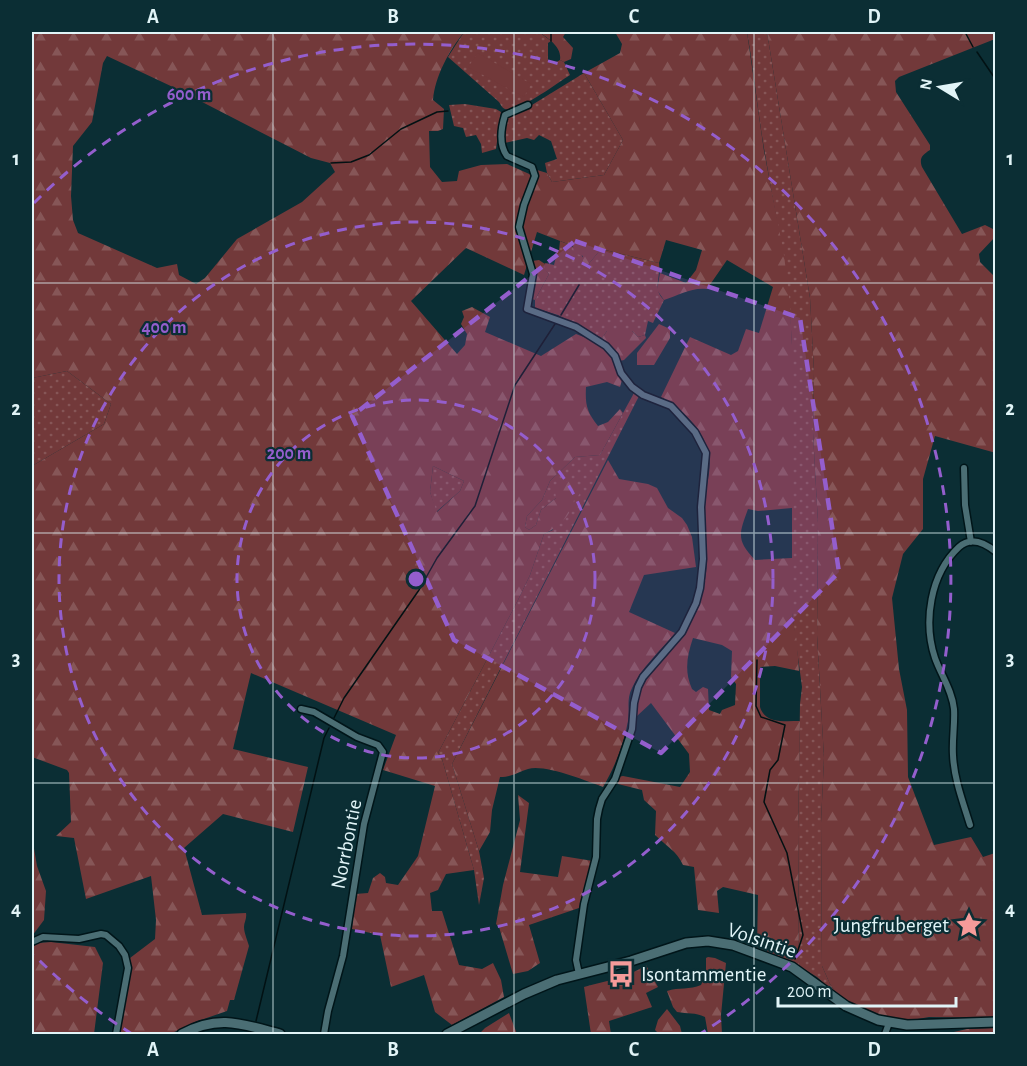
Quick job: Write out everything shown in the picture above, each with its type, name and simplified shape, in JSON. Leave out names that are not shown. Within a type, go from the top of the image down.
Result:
[{"type":"street","points":[[528,105],[505,115],[502,133],[507,156],[532,167],[535,176],[524,205],[519,227],[533,274],[526,309],[576,327],[606,346],[615,356],[621,373],[632,387],[643,395],[671,406],[695,432],[706,453],[701,507],[703,559],[700,588],[696,603],[682,632],[643,677],[638,687],[632,729],[615,779],[602,799],[597,819],[596,858],[584,904],[577,952],[579,974]]},
{"type":"street","points":[[964,468],[965,505],[971,542]]},
{"type":"street","points":[[970,825],[954,771],[954,708],[948,685],[932,648],[929,626],[932,600],[940,573],[957,549],[971,542],[981,543],[996,552]]},
{"type":"street","name":"Norrbontie","points":[[301,708],[314,712],[357,737],[378,745],[383,752],[364,826],[343,956],[324,1035]]},
{"type":"street","points":[[32,942],[43,937],[79,939],[101,934],[106,935],[119,946],[125,955],[128,968],[116,1035]]},
{"type":"street","name":"Volsintie","points":[[447,1035],[537,988],[686,943],[702,941],[720,942],[792,967],[846,1006],[868,1017],[888,1023],[996,1022]]},
{"type":"street","points":[[182,1035],[199,1026],[225,1021],[280,1035]]},
{"type":"street","points":[[885,1035],[888,1023]]},
{"type":"highlighted area","points":[[575,241],[800,318],[839,572],[661,753],[454,640],[352,416]]},
{"type":"green space","points":[[32,32],[464,32],[444,64],[434,91],[433,100],[444,109],[443,129],[429,131],[430,167],[442,182],[457,181],[459,171],[481,165],[507,164],[536,177],[537,170],[547,173],[552,182],[604,175],[623,140],[584,73],[620,53],[622,44],[615,32],[747,32],[764,151],[784,255],[790,305],[792,508],[758,511],[748,509],[741,536],[742,542],[755,560],[792,558],[792,613],[799,671],[775,666],[760,667],[760,707],[771,719],[800,721],[799,966],[757,947],[758,895],[723,887],[717,891],[719,913],[698,910],[694,867],[683,865],[674,852],[655,835],[656,811],[644,800],[642,790],[618,784],[618,777],[623,776],[680,787],[690,772],[689,754],[651,703],[637,716],[638,701],[648,676],[686,629],[693,616],[703,589],[707,565],[703,513],[710,467],[707,446],[691,421],[677,407],[661,397],[690,337],[731,355],[738,351],[746,329],[759,333],[773,287],[727,260],[707,289],[691,290],[664,300],[657,290],[660,273],[686,283],[696,270],[702,250],[666,240],[659,263],[601,249],[587,266],[583,263],[583,256],[574,253],[573,246],[537,232],[524,275],[466,248],[411,301],[457,354],[465,345],[467,334],[461,324],[464,317],[462,311],[472,307],[490,317],[485,332],[541,356],[576,334],[594,341],[611,354],[622,380],[620,387],[607,382],[586,387],[588,408],[598,426],[608,422],[620,409],[623,413],[600,455],[575,457],[550,481],[542,500],[527,516],[525,527],[529,530],[536,525],[541,510],[556,498],[555,490],[561,482],[571,481],[581,487],[567,516],[555,528],[544,534],[530,575],[518,600],[438,753],[442,759],[474,870],[446,874],[438,890],[430,893],[432,911],[442,911],[459,965],[482,969],[493,963],[501,980],[504,997],[452,1025],[435,1012],[424,975],[391,987],[380,935],[352,929],[355,894],[368,893],[373,878],[380,873],[385,877],[386,883],[398,885],[418,856],[435,786],[383,770],[396,735],[251,673],[233,749],[308,767],[293,832],[223,814],[184,848],[202,915],[246,913],[244,929],[249,946],[234,1000],[230,1000],[227,1011],[170,1034],[120,1034],[130,958],[155,939],[156,920],[151,876],[86,899],[74,838],[56,836],[71,822],[69,773],[67,770],[32,757],[32,466],[104,424],[111,404],[67,371],[32,378]],"holes":[[[107,56],[311,158],[330,163],[335,172],[302,202],[237,239],[205,278],[196,284],[179,275],[177,264],[157,268],[78,233],[73,220],[71,196],[73,146],[92,122],[103,63]],[[433,466],[464,481],[460,491],[437,512],[430,492]],[[693,638],[722,645],[732,651],[731,677],[736,684],[735,705],[722,710],[720,714],[709,710],[708,689],[703,687],[696,692],[692,689],[687,670]]]},
{"type":"green space","points":[[464,32],[539,32],[551,41],[548,43],[548,61],[564,62],[570,75],[528,102],[518,107],[505,109],[448,57]]},
{"type":"green space","points":[[539,32],[566,32],[563,37],[573,48],[571,59],[564,62],[560,60],[557,47]]},
{"type":"green space","points":[[747,32],[767,32],[810,298],[818,523],[817,635],[824,758],[821,823],[822,966],[830,984],[840,998],[817,977],[799,966],[798,830],[802,687],[792,613],[792,345],[785,273]]},
{"type":"green space","points":[[767,32],[995,32],[995,39],[899,77],[895,81],[896,92],[930,145],[930,150],[921,159],[922,167],[962,234],[985,225],[995,230],[995,237],[979,254],[980,262],[995,277],[996,453],[935,436],[923,479],[923,529],[903,554],[892,598],[899,669],[907,710],[908,777],[934,845],[971,837],[983,857],[995,853],[995,1018],[929,1017],[890,1020],[872,1016],[840,998],[830,984],[822,966],[821,823],[824,758],[817,635],[818,523],[810,298]]},
{"type":"green space","points":[[478,53],[531,84],[524,97],[468,67]]},
{"type":"green space","points":[[584,73],[623,140],[604,175],[552,182],[545,163],[557,159],[551,141],[539,135],[534,140],[527,138],[505,143],[506,119]]},
{"type":"green space","points":[[465,104],[496,109],[501,112],[496,149],[482,153],[481,144],[476,135],[466,137],[463,128],[454,126],[449,105]]},
{"type":"green space","points":[[560,241],[577,250],[587,266],[601,249],[659,263],[658,292],[664,300],[653,323],[648,321],[645,335],[638,337],[632,331],[607,331],[602,338],[558,315],[535,308],[535,300],[549,274],[543,268],[545,263],[554,265],[557,253],[555,252],[559,250]]},
{"type":"green space","points":[[539,260],[545,264],[544,268],[549,274],[535,300],[532,299],[536,277],[532,261]]},
{"type":"green space","points":[[659,324],[670,329],[670,338],[654,365],[637,365],[637,353]]},
{"type":"green space","points":[[607,331],[632,331],[638,337],[645,335],[646,338],[624,360],[620,361],[602,338]]},
{"type":"green space","points":[[67,371],[111,404],[104,424],[32,466],[32,378]]},
{"type":"green space","points":[[634,393],[639,396],[452,764],[479,851],[484,878],[479,905],[474,870],[442,759],[438,753],[518,600],[530,575],[544,534],[553,530],[556,498],[541,510],[536,525],[529,530],[525,527],[527,516],[542,500],[550,481],[575,457],[600,455]]},
{"type":"green space","points":[[608,460],[619,479],[648,484],[657,488],[668,508],[682,518],[687,525],[692,537],[696,567],[644,575],[629,612],[675,633],[646,666],[632,688],[624,738],[603,787],[566,774],[535,768],[500,777],[492,810],[490,832],[479,851],[452,764]]},
{"type":"green space","points":[[433,466],[464,481],[460,491],[436,512],[430,492]]},
{"type":"green space","points":[[518,795],[529,803],[520,872],[558,877],[562,856],[593,861],[579,908],[529,925],[540,963],[528,971],[513,974],[499,927],[496,924],[503,885],[520,820]]},
{"type":"green space","points":[[32,837],[37,866],[46,891],[44,920],[32,936]]},
{"type":"green space","points":[[51,942],[95,947],[103,963],[94,1034],[32,1034],[32,947],[39,943]]},
{"type":"green space","points":[[706,958],[726,963],[721,1015],[722,1034],[708,1034],[705,1017],[677,1012],[667,991],[701,985],[706,974]]},
{"type":"green space","points":[[646,965],[658,987],[646,993],[652,1007],[609,1021],[611,1034],[591,1034],[584,987],[624,976]]},
{"type":"green space","points":[[667,1009],[680,1026],[682,1034],[659,1034],[655,1030],[658,1020]]},
{"type":"green space","points":[[509,1013],[517,1034],[479,1034],[485,1028]]},
{"type":"green space","points":[[995,1028],[995,1034],[945,1034],[967,1029]]},
{"type":"waterway","points":[[551,32],[551,41]]},
{"type":"waterway","points":[[965,32],[973,47]]},
{"type":"waterway","points":[[977,52],[996,80]]},
{"type":"waterway","points":[[331,163],[351,162],[369,155],[401,129],[437,112],[448,111]]},
{"type":"waterway","points":[[561,315],[579,285]]},
{"type":"waterway","points":[[334,718],[344,698],[419,590],[437,558],[475,506],[515,385],[555,324]]},
{"type":"waterway","points":[[757,660],[756,706],[761,717],[785,725],[778,760],[770,770],[764,802],[787,853],[803,935],[795,959]]},
{"type":"waterway","points":[[256,1021],[324,738],[329,728]]},
{"type":"place","name":"Jungfruberget","points":[[969,925]]},
{"type":"place","name":"Isontammentie","points":[[621,974]]}]
